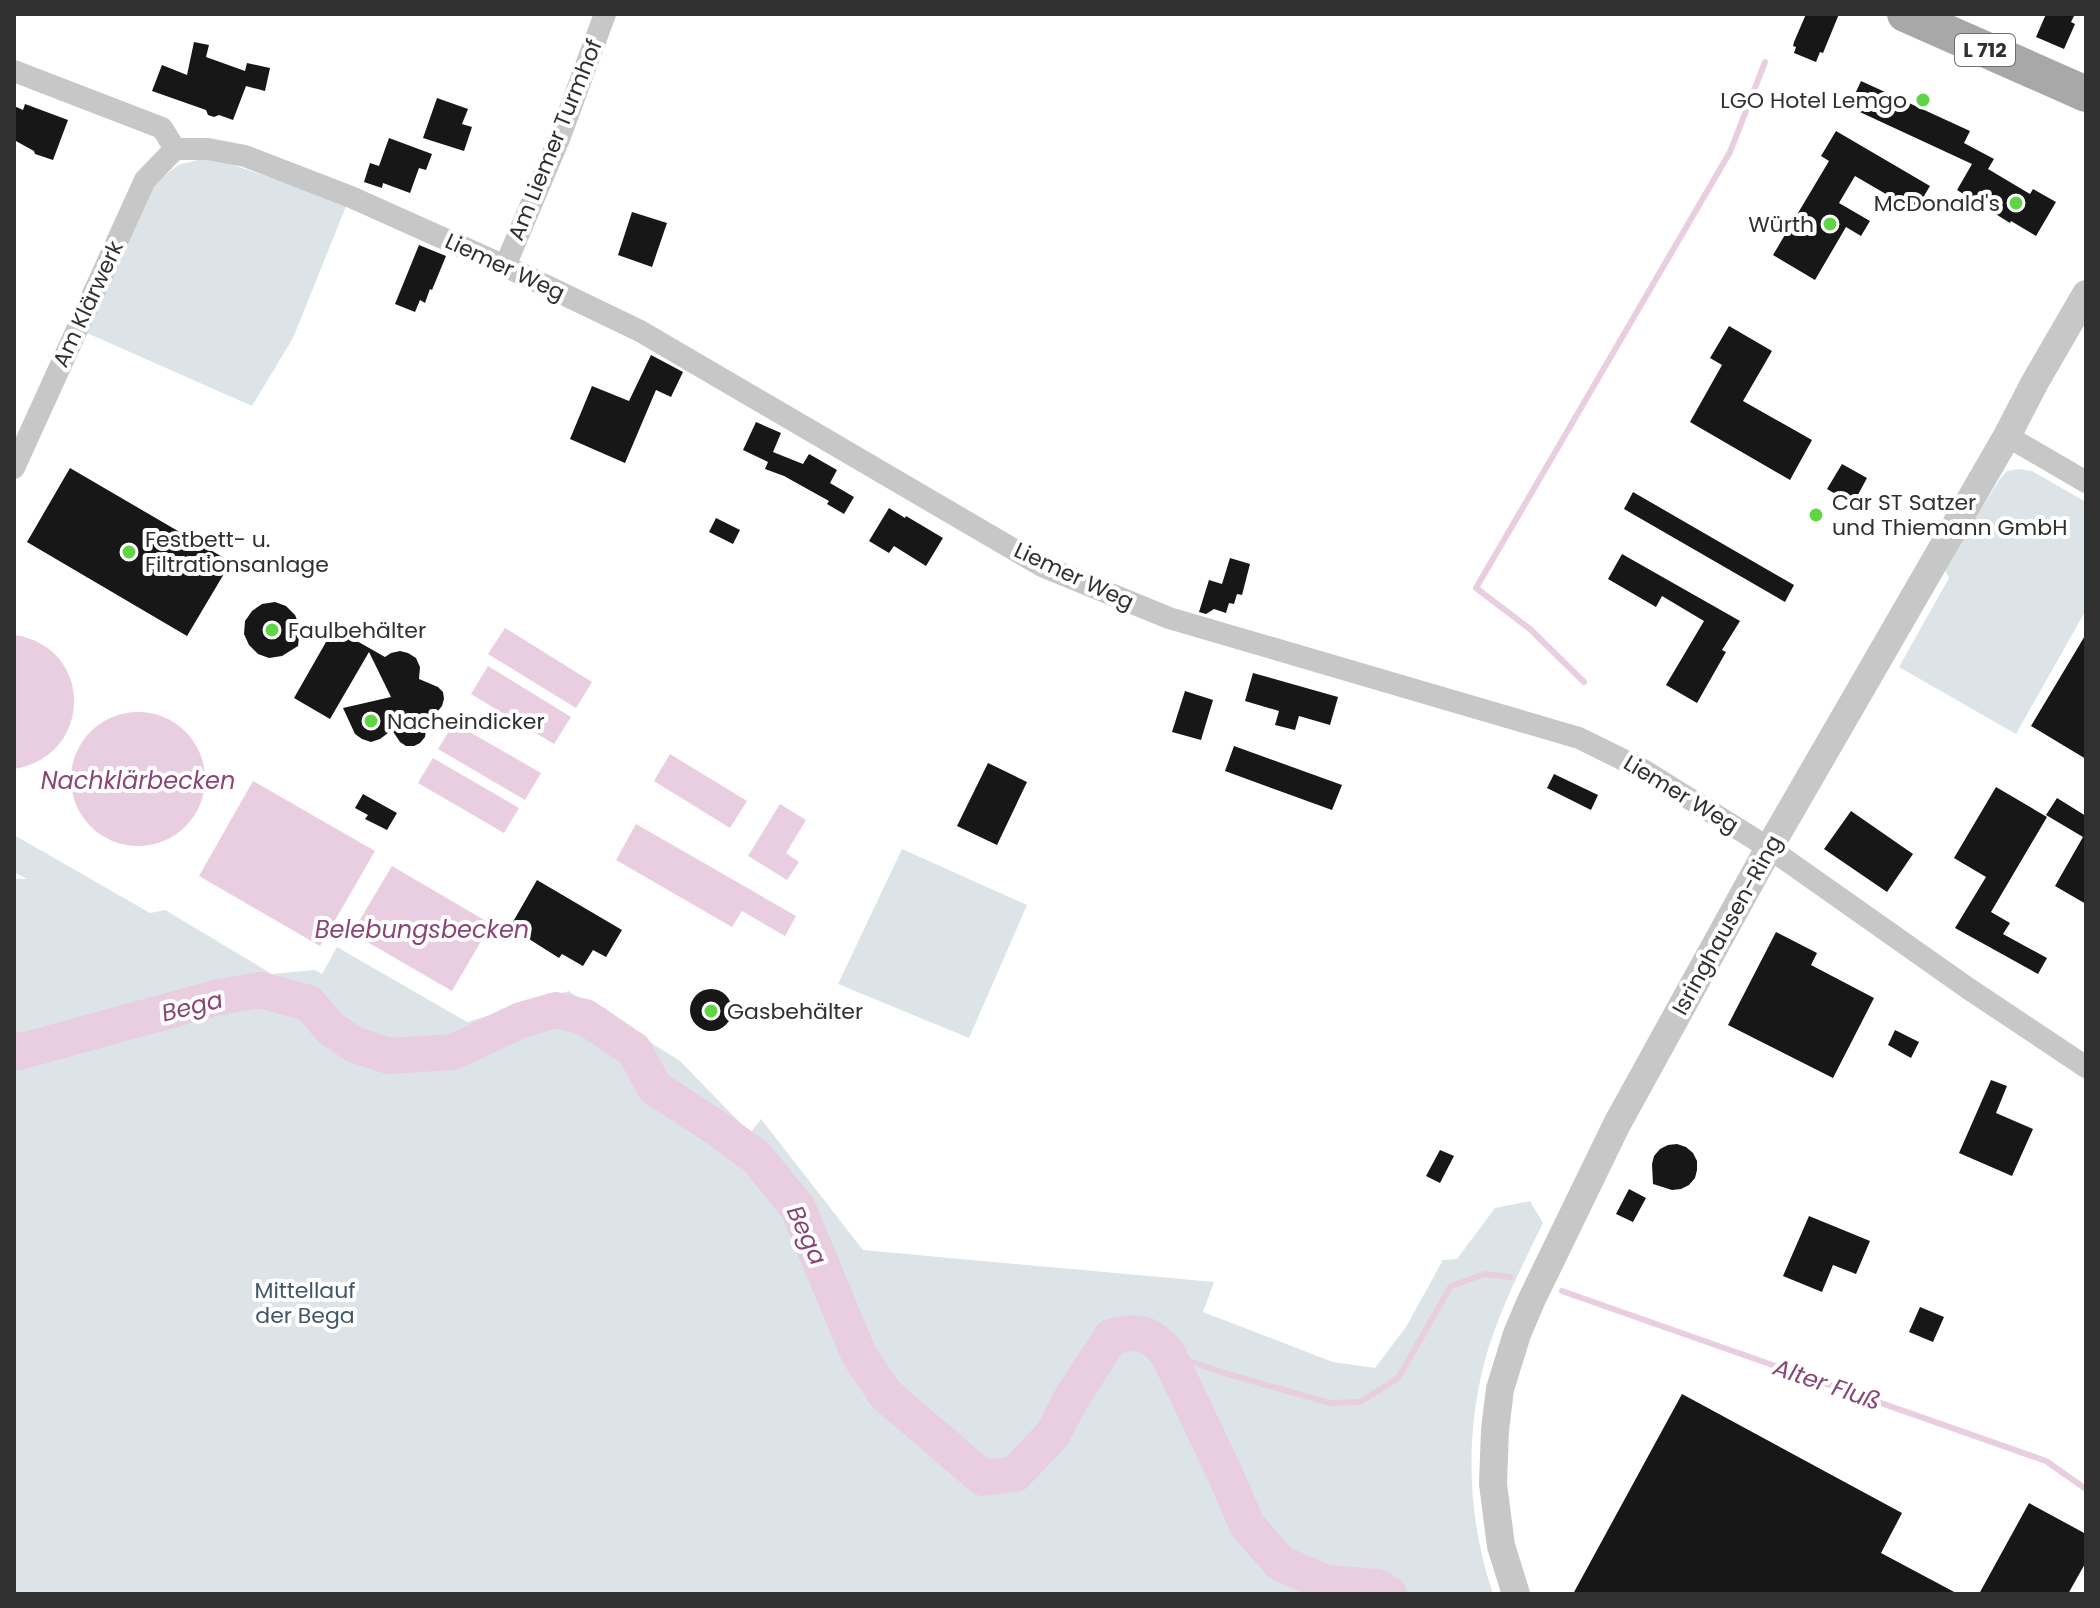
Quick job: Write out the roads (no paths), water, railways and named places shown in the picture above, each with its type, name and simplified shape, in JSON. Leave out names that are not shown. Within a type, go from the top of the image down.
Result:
[{"type":"main road","name":"L 712","points":[[1905,14],[2086,94]]},
{"type":"street","name":"Am Liemer Turmhof","points":[[505,266],[559,139],[605,14]]},
{"type":"street","points":[[14,71],[162,128],[175,149]]},
{"type":"street","name":"Liemer Weg","points":[[175,149],[208,149],[245,156],[351,197],[505,266],[640,331],[1042,566],[1169,618],[1579,738],[1640,768],[1769,848],[2086,1067]]},
{"type":"street","name":"Am Klärwerk","points":[[14,468],[145,180],[175,149]]},
{"type":"street","name":"Isringhausen-Ring","points":[[1516,1594],[1501,1546],[1493,1484],[1495,1430],[1500,1389],[1531,1301],[1617,1124],[1769,848],[2086,294]]},
{"type":"street","points":[[2007,436],[2086,482]]},
{"type":"water","points":[[505,628],[592,682],[576,708],[488,654]]},
{"type":"water","name":"Nachklärbecken","points":[[14,635],[40,643],[59,659],[70,679],[74,701],[70,724],[59,744],[40,760],[14,769]]},
{"type":"water","points":[[488,666],[571,717],[554,744],[471,694]]},
{"type":"water","name":"Nachklärbecken","points":[[138,712],[164,717],[185,732],[200,753],[205,779],[200,805],[185,826],[164,841],[138,846],[112,841],[91,826],[76,805],[71,779],[76,753],[91,732],[112,717]]},
{"type":"water","points":[[454,723],[541,773],[525,800],[438,749]]},
{"type":"water","points":[[670,754],[747,801],[730,828],[654,781]]},
{"type":"water","points":[[433,758],[519,808],[504,833],[418,783]]},
{"type":"water","points":[[253,781],[375,851],[320,946],[199,876]]},
{"type":"water","points":[[780,804],[806,820],[786,853],[799,862],[787,880],[748,856]]},
{"type":"water","points":[[636,824],[796,916],[785,936],[742,911],[732,927],[616,860]]},
{"type":"water","name":"Belebungsbecken","points":[[392,866],[491,924],[452,991],[352,933]]},
{"type":"waterway","points":[[1584,682],[1530,629],[1476,588],[1730,152],[1765,62]]},
{"type":"waterway","name":"Bega","points":[[14,1049],[19,1052],[215,998],[259,990],[309,1003],[330,1028],[355,1045],[389,1056],[453,1052],[521,1020],[556,1010],[585,1017],[634,1050],[655,1088],[756,1157],[798,1208],[859,1355],[886,1395],[983,1478],[1015,1474],[1053,1434],[1071,1399],[1111,1337],[1142,1334],[1168,1354],[1247,1525],[1280,1563],[1326,1583],[1377,1587],[1389,1594]]},
{"type":"waterway","name":"Alter Fluß","points":[[1168,1354],[1330,1403],[1360,1402],[1398,1378],[1451,1286],[1485,1274],[1510,1277]]},
{"type":"waterway","name":"Alter Fluß","points":[[1562,1291],[2046,1461],[2086,1489]]},
{"type":"place","name":"LGO Hotel Lemgo","points":[[1923,100]]},
{"type":"place","name":"McDonald's","points":[[2016,203]]},
{"type":"place","name":"Würth","points":[[1830,224]]},
{"type":"place","name":"Car ST Satzer und Thiemann GmbH","points":[[1816,515]]},
{"type":"place","name":"Festbett- u. Filtrationsanlage","points":[[129,552]]},
{"type":"place","name":"Faulbehälter","points":[[272,630]]},
{"type":"place","name":"Nacheindicker","points":[[371,721]]},
{"type":"place","name":"Gasbehälter","points":[[711,1011]]},
{"type":"park label","name":"Mittellauf der Bega","points":[[305,1302]]}]
